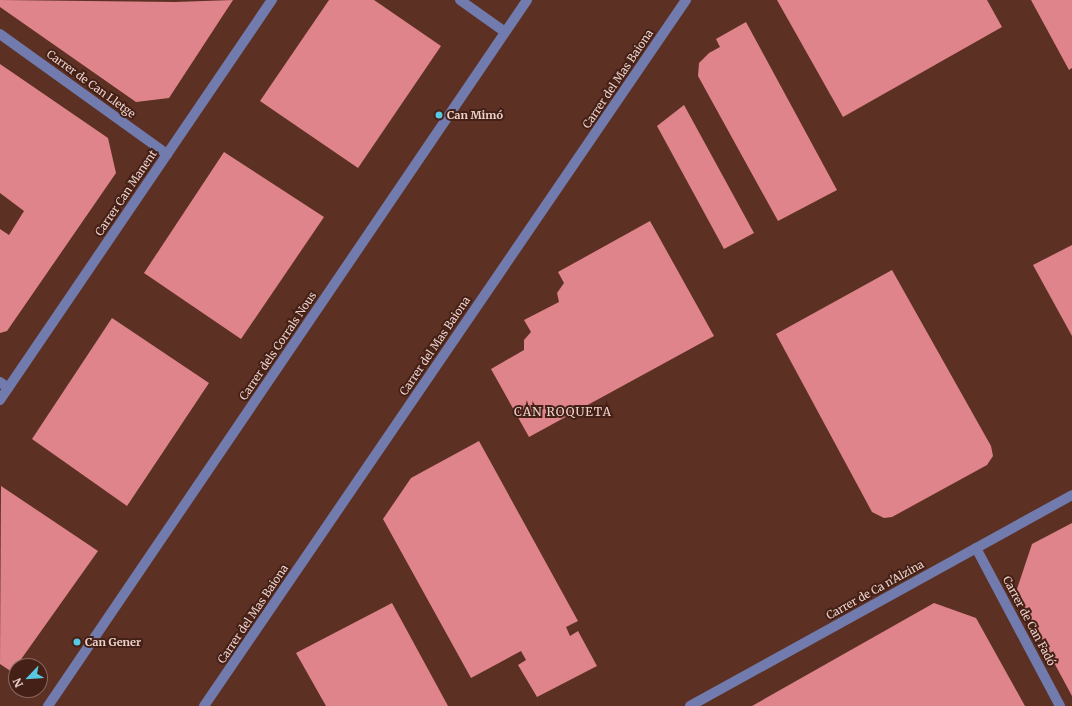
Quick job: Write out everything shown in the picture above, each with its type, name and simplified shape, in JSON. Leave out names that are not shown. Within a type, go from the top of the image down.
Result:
[{"type":"street","name":"Carrer Can Manent","points":[[0,400],[4,385],[167,154],[272,0]]},
{"type":"street","points":[[460,0],[505,32]]},
{"type":"street","name":"Carrer dels Corrals Nous","points":[[48,706],[527,0]]},
{"type":"street","name":"Carrer del Mas Baiona","points":[[204,706],[686,0]]},
{"type":"street","name":"Carrer de Can Lletge","points":[[0,34],[167,154]]},
{"type":"street","name":"Carrer de Ca n'Alzina","points":[[690,706],[1072,495]]},
{"type":"street","name":"Carrer de Can Fadó","points":[[976,548],[1060,706]]},
{"type":"shaded area","points":[[0,0],[1072,0],[1072,706],[0,706]]},
{"type":"building","points":[[0,0],[175,2],[233,0],[169,98],[136,102],[0,7]]},
{"type":"building","points":[[329,0],[374,0],[441,46],[358,168],[260,101]]},
{"type":"building","points":[[777,0],[987,0],[1002,27],[843,117]]},
{"type":"building","points":[[1031,0],[1072,0],[1072,68],[1069,70]]},
{"type":"building","points":[[746,22],[837,190],[778,221],[698,76],[699,63],[709,53],[720,47],[716,39]]},
{"type":"building","points":[[0,64],[108,138],[116,173],[7,331],[0,333],[0,229],[9,235],[24,211],[0,193]]},
{"type":"building","points":[[684,105],[754,233],[724,249],[657,126]]},
{"type":"building","points":[[224,152],[324,217],[241,339],[144,273]]},
{"type":"building","points":[[650,221],[714,336],[529,437],[491,369],[524,350],[524,340],[531,332],[524,320],[559,302],[557,293],[564,283],[558,272]]},
{"type":"building","points":[[1072,245],[1072,336],[1033,265]]},
{"type":"building","points":[[892,270],[991,446],[993,456],[987,465],[892,517],[884,518],[872,512],[776,334]]},
{"type":"building","points":[[112,318],[209,383],[127,506],[32,439]]},
{"type":"building","points":[[479,441],[578,621],[566,627],[570,636],[578,631],[597,666],[537,697],[518,665],[526,660],[521,651],[471,678],[383,519],[411,478]]},
{"type":"building","points":[[1,486],[98,551],[22,658],[8,658],[8,669],[0,664]]},
{"type":"building","points":[[1072,523],[1072,696],[1016,592],[1032,544]]},
{"type":"building","points":[[392,603],[448,706],[326,706],[296,653]]},
{"type":"building","points":[[934,603],[976,618],[1025,706],[752,706]]},
{"type":"place","name":"Can Mimó","points":[[439,115]]},
{"type":"place","name":"Can Gener","points":[[77,642]]},
{"type":"district","name":"CAN ROQUETA","points":[[563,412]]}]
